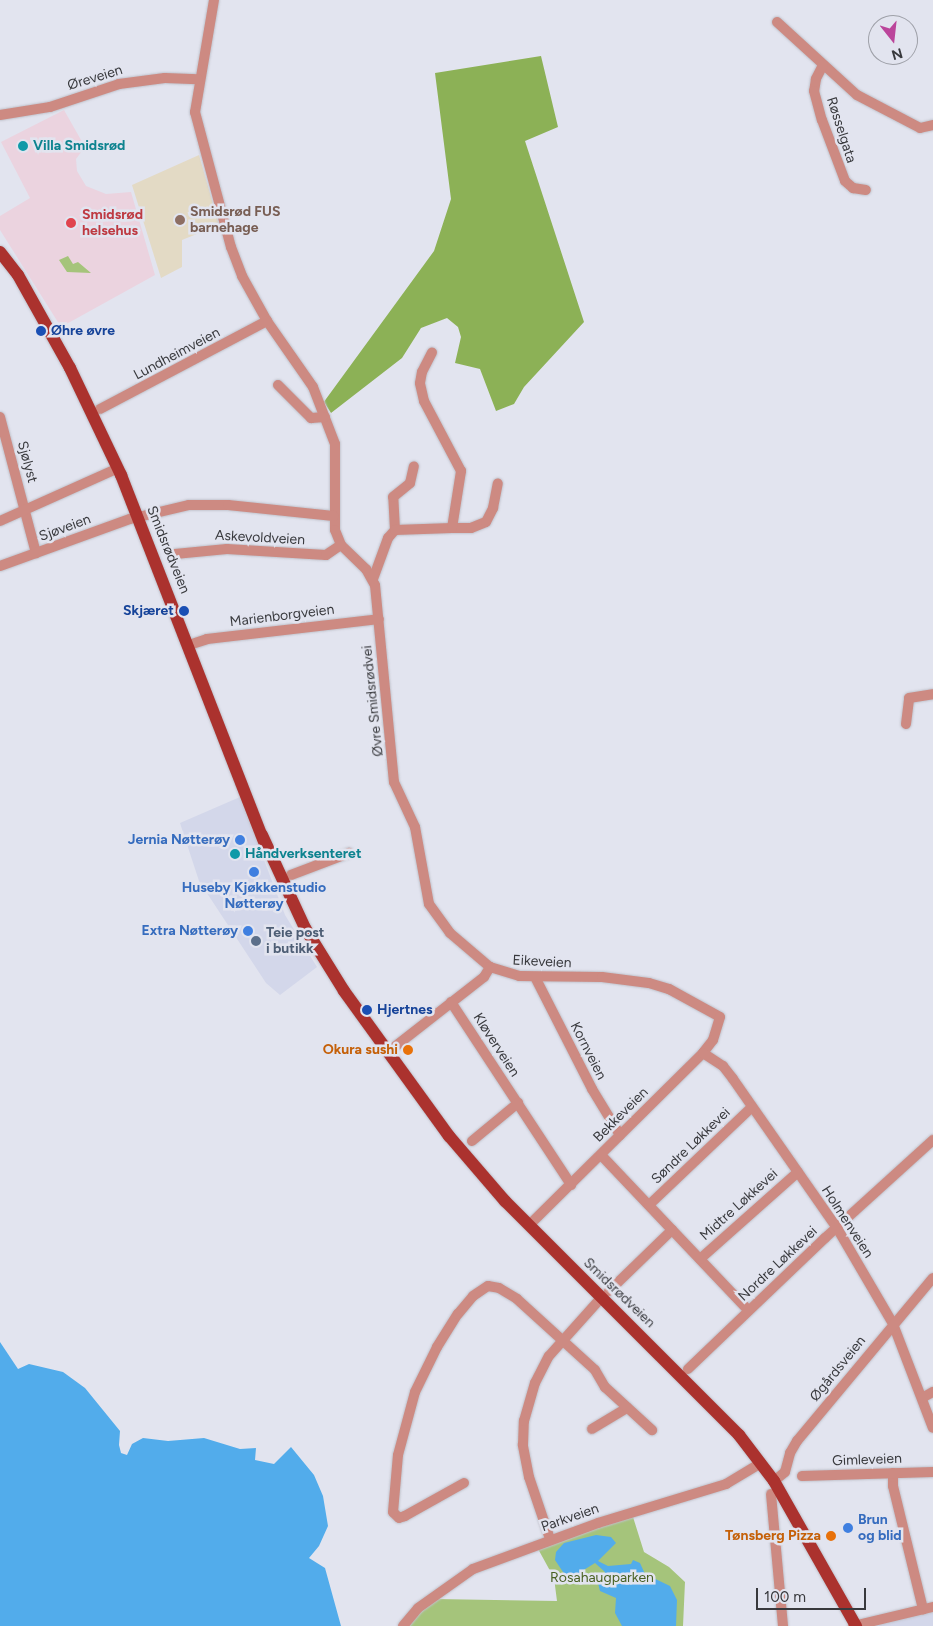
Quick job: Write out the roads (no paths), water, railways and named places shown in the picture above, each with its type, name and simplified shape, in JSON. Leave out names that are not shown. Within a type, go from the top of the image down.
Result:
[{"type":"main road","name":"Smidsrødveien","points":[[0,253],[18,275],[22,286],[78,384],[139,518],[262,835],[277,887],[292,919],[312,954],[344,991],[471,1163],[529,1225],[605,1294],[712,1406],[761,1463],[774,1481],[855,1626]]},
{"type":"street","points":[[214,0],[198,79],[195,112],[231,247],[242,276],[267,321],[307,376],[325,417],[336,454],[333,516],[341,545],[373,578],[388,538],[395,530],[393,496],[410,483],[414,466]]},
{"type":"street","name":"Røsselgata","points":[[777,22],[857,95],[920,128],[933,124]]},
{"type":"street","name":"Røsselgata","points":[[823,65],[816,79],[814,91],[822,120],[845,181],[853,188],[866,190]]},
{"type":"street","name":"Øreveien","points":[[0,115],[50,107],[119,84],[165,78],[198,79]]},
{"type":"street","name":"Lundheimveien","points":[[100,409],[267,321]]},
{"type":"street","points":[[432,352],[422,372],[420,383],[428,408],[461,471],[452,528]]},
{"type":"street","points":[[278,385],[311,418],[325,417]]},
{"type":"street","name":"Sjølyst","points":[[0,419],[36,553]]},
{"type":"street","points":[[0,522],[112,471]]},
{"type":"street","points":[[395,530],[471,528],[486,522],[493,508],[498,483]]},
{"type":"street","name":"Sjøveien","points":[[0,566],[139,518],[189,505],[210,504],[333,516]]},
{"type":"street","name":"Askevoldveien","points":[[175,554],[227,549],[326,555],[341,545]]},
{"type":"street","name":"Øvre Smidsrødvei","points":[[373,578],[379,619],[394,782],[415,827],[430,904],[450,933],[490,967]]},
{"type":"street","name":"Marienborgveien","points":[[189,645],[214,638],[379,619]]},
{"type":"street","points":[[906,724],[909,698],[933,694]]},
{"type":"street","points":[[291,875],[349,853]]},
{"type":"street","points":[[388,1052],[484,977],[490,967]]},
{"type":"street","name":"Eikeveien","points":[[490,967],[510,975],[602,977],[649,983],[669,989],[720,1017]]},
{"type":"street","name":"Kornveien","points":[[535,977],[592,1090],[620,1135]]},
{"type":"street","name":"Kløverveien","points":[[451,1002],[571,1186]]},
{"type":"street","name":"Bekkeveien","points":[[529,1225],[571,1186],[703,1053],[713,1040],[720,1017]]},
{"type":"street","name":"Holmenveien","points":[[703,1053],[723,1066],[837,1228],[893,1324],[933,1428]]},
{"type":"street","points":[[472,1141],[518,1103]]},
{"type":"street","name":"Søndre Løkkevei","points":[[649,1205],[752,1106]]},
{"type":"street","name":"Nordre Løkkevei","points":[[688,1369],[748,1310],[933,1140]]},
{"type":"street","points":[[601,1155],[748,1310]]},
{"type":"street","name":"Midtre Løkkevei","points":[[700,1259],[798,1172]]},
{"type":"street","points":[[550,1540],[529,1477],[523,1430],[535,1383],[561,1339],[672,1230]]},
{"type":"street","name":"Øgårdsveien","points":[[774,1481],[785,1472],[790,1453],[797,1441],[933,1278]]},
{"type":"street","points":[[464,1483],[406,1516],[399,1518],[393,1512],[394,1478],[403,1428],[424,1372],[447,1330],[473,1296],[482,1288],[494,1286],[508,1292],[595,1370],[605,1387],[652,1430]]},
{"type":"street","points":[[922,1398],[933,1392]]},
{"type":"street","points":[[592,1429],[627,1408]]},
{"type":"street","name":"Parkveien","points":[[403,1626],[418,1608],[464,1573],[550,1540],[726,1484],[761,1463]]},
{"type":"street","name":"Gimleveien","points":[[802,1476],[933,1472]]},
{"type":"street","points":[[855,1626],[928,1608],[895,1496],[893,1473]]},
{"type":"street","points":[[771,1494],[783,1626]]},
{"type":"water","points":[[0,1342],[18,1369],[29,1364],[63,1372],[85,1388],[120,1431],[119,1445],[121,1453],[127,1455],[132,1444],[143,1438],[168,1441],[204,1438],[240,1449],[256,1448],[255,1460],[274,1464],[291,1447],[314,1475],[323,1496],[328,1526],[319,1546],[309,1558],[325,1568],[341,1626],[0,1626]]},
{"type":"water","points":[[596,1535],[611,1537],[616,1543],[598,1561],[608,1566],[631,1564],[633,1560],[640,1563],[645,1574],[670,1586],[677,1600],[676,1626],[622,1626],[615,1613],[616,1598],[600,1591],[598,1583],[605,1572],[595,1563],[582,1571],[578,1583],[567,1578],[555,1560],[556,1552],[564,1543]]},
{"type":"place","name":"Villa Smidsrød","points":[[23,146]]},
{"type":"place","name":"Smidsrød FUS barnehage","points":[[180,220]]},
{"type":"place","name":"Smidsrød helsehus","points":[[71,223]]},
{"type":"place","name":"Øhre øvre","points":[[41,331]]},
{"type":"place","name":"Skjæret","points":[[184,611]]},
{"type":"place","name":"Jernia Nøtterøy","points":[[240,840]]},
{"type":"place","name":"Håndverksenteret","points":[[235,854]]},
{"type":"place","name":"Huseby Kjøkkenstudio Nøtterøy","points":[[254,872]]},
{"type":"place","name":"Extra Nøtterøy","points":[[248,931]]},
{"type":"place","name":"Teie post i butikk","points":[[256,941]]},
{"type":"place","name":"Hjertnes","points":[[367,1010]]},
{"type":"place","name":"Okura sushi","points":[[408,1050]]},
{"type":"place","name":"Brun og blid","points":[[848,1528]]},
{"type":"place","name":"Tønsberg Pizza","points":[[831,1536]]},
{"type":"park label","name":"Rosahaugparken","points":[[602,1578]]}]
